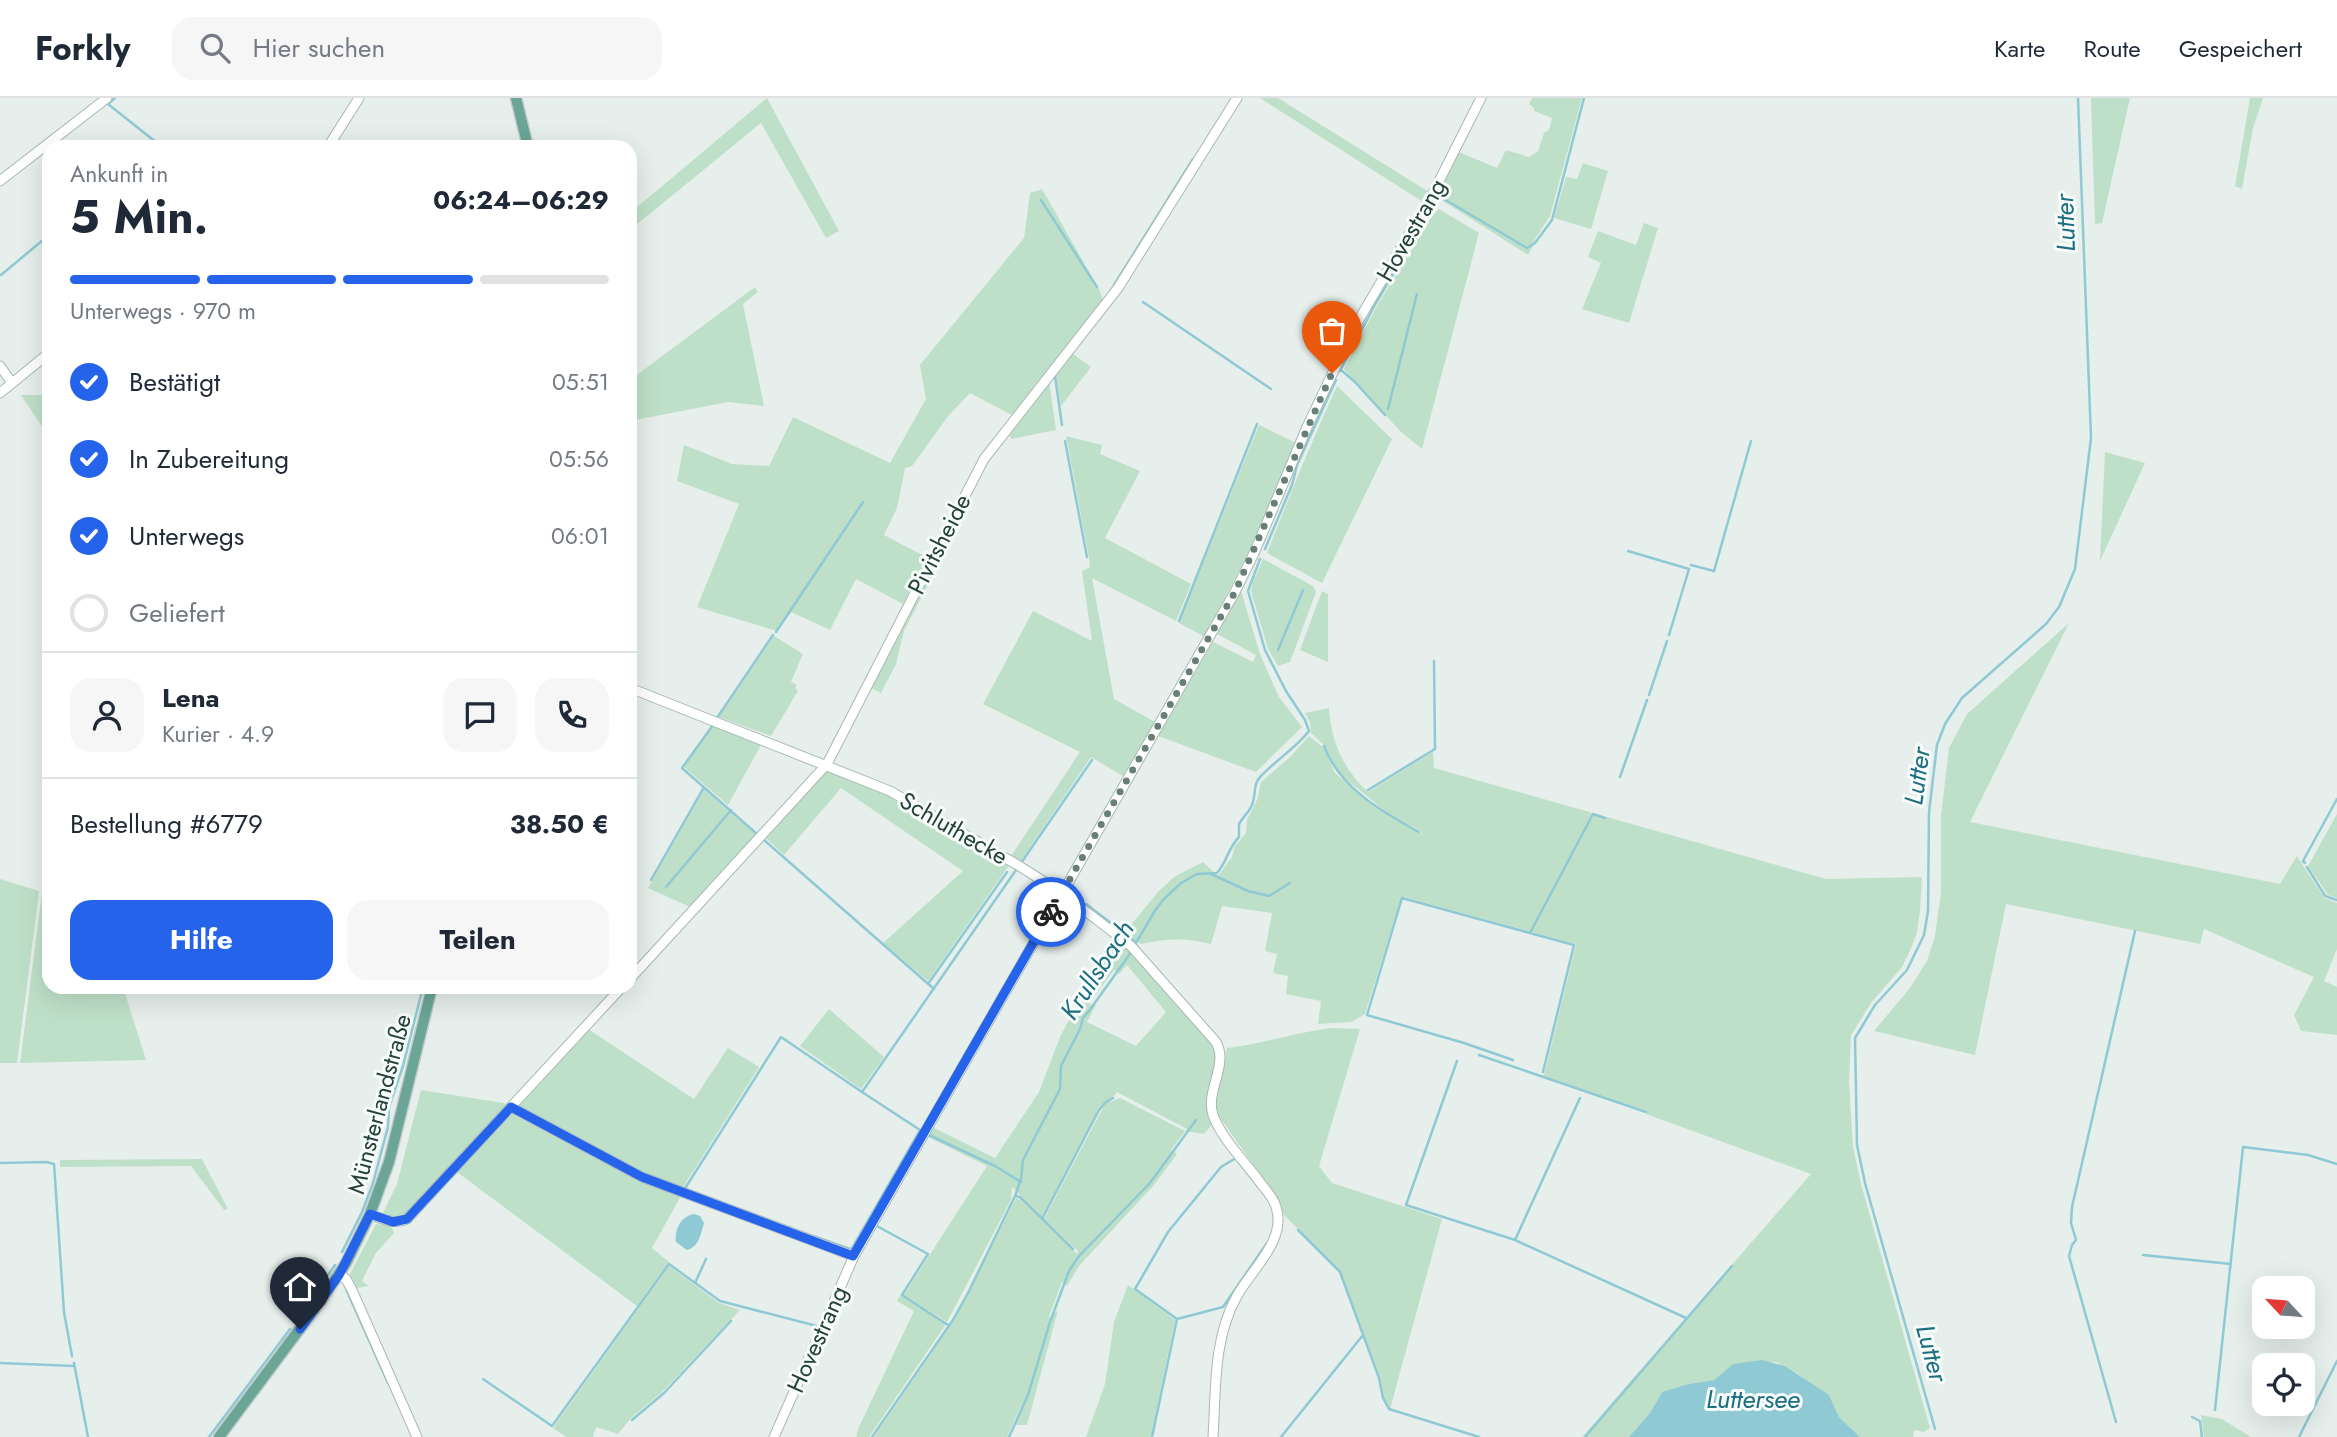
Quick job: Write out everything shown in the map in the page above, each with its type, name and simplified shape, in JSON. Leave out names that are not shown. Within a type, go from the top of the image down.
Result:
[{"type":"main road","points":[[516,98],[526,140]]},
{"type":"main road","name":"Münsterlandstraße","points":[[219,1437],[339,1275],[370,1214],[389,1162],[430,994]]},
{"type":"street","points":[[53,140],[107,98]]},
{"type":"street","points":[[332,140],[359,98]]},
{"type":"street","name":"Pivitsheide","points":[[637,971],[827,764],[984,459],[1118,288],[1237,98]]},
{"type":"street","name":"Hovestrang","points":[[774,1437],[853,1256],[1235,592],[1353,328],[1431,197],[1481,98]]},
{"type":"street","points":[[0,181],[42,148]]},
{"type":"street","points":[[0,393],[42,359]]},
{"type":"street","points":[[0,366],[12,383]]},
{"type":"street","name":"Schluthecke","points":[[637,691],[890,790],[1062,893],[1133,948],[1219,1046],[1220,1060],[1212,1113],[1219,1128],[1276,1205],[1279,1220],[1272,1242],[1237,1297],[1225,1325],[1219,1355],[1213,1437]]},
{"type":"street","points":[[370,1214],[393,1222],[407,1219],[616,994]]},
{"type":"street","points":[[511,1107],[642,1177],[853,1256]]},
{"type":"street","points":[[339,1275],[352,1290],[417,1437]]},
{"type":"green space","points":[[767,98],[839,231],[826,238],[761,123],[637,224],[637,207]]},
{"type":"green space","points":[[1260,98],[1278,98],[1429,192],[1423,202]]},
{"type":"green space","points":[[1532,98],[1582,98],[1550,216],[1528,255],[1437,197],[1459,152],[1497,168],[1506,150],[1529,157],[1538,151],[1552,118],[1534,111],[1529,104]]},
{"type":"green space","points":[[2091,98],[2130,98],[2102,223],[2095,224]]},
{"type":"green space","points":[[2250,98],[2263,98],[2253,128],[2242,189],[2235,186]]},
{"type":"green space","points":[[1583,163],[1608,171],[1591,229],[1554,218],[1566,177],[1577,179]]},
{"type":"green space","points":[[1042,189],[1100,291],[1103,301],[1012,415],[970,393],[949,415],[912,466],[905,468],[897,508],[884,535],[928,558],[903,604],[856,579],[830,630],[791,612],[777,631],[697,607],[739,504],[677,481],[684,445],[732,464],[769,466],[793,417],[890,463],[926,399],[920,365],[1024,238],[1030,193]]},
{"type":"green space","points":[[1439,209],[1479,233],[1422,449],[1400,431],[1344,369],[1378,304]]},
{"type":"green space","points":[[1644,223],[1658,228],[1629,323],[1582,309],[1601,263],[1588,257],[1598,231],[1636,245]]},
{"type":"green space","points":[[755,287],[758,292],[743,304],[764,406],[728,402],[637,420],[637,375]]},
{"type":"green space","points":[[1072,353],[1091,367],[1061,406],[1056,374]]},
{"type":"green space","points":[[1049,381],[1056,430],[1011,439],[1008,432]]},
{"type":"green space","points":[[1337,386],[1392,439],[1322,583],[1267,553]]},
{"type":"green space","points":[[21,395],[42,395],[42,426]]},
{"type":"green space","points":[[1259,425],[1296,443],[1250,549],[1205,637],[1179,623]]},
{"type":"green space","points":[[1066,436],[1102,445],[1100,454],[1140,471],[1105,538],[1191,584],[1176,621],[1092,578],[1114,699],[1155,722],[1123,776],[1091,757],[1020,862],[1011,856],[1080,752],[983,704],[1033,611],[1092,641],[1082,571],[1090,567],[1089,558]]},
{"type":"green space","points":[[2105,452],[2145,463],[2100,561]]},
{"type":"green space","points":[[1263,559],[1313,586],[1316,592],[1290,662],[1278,666],[1268,649],[1251,591]]},
{"type":"green space","points":[[931,565],[937,567],[904,631],[896,664],[881,693],[870,687]]},
{"type":"green space","points":[[1241,591],[1260,654],[1279,697],[1302,727],[1256,772],[1158,736],[1213,642],[1253,662],[1256,655],[1217,634]]},
{"type":"green space","points":[[1322,591],[1328,594],[1328,662],[1300,650]]},
{"type":"green space","points":[[2069,623],[1970,822],[2280,884],[2297,856],[2324,898],[2337,903],[2337,949],[2324,981],[2337,987],[2337,1035],[2301,1031],[2294,1015],[2314,977],[2204,929],[2200,944],[2006,904],[1975,1055],[1874,1031],[1910,988],[1927,961],[1935,936],[1941,892],[1941,816],[1949,748],[1967,714]]},
{"type":"green space","points":[[774,636],[803,654],[791,682],[797,685],[795,688],[798,691],[771,736],[719,717]]},
{"type":"green space","points":[[1329,708],[1332,732],[1340,754],[1352,774],[1368,792],[1433,752],[1434,768],[1826,879],[1922,877],[1917,932],[1912,946],[1902,967],[1871,1003],[1851,1035],[1849,1081],[1853,1147],[1861,1184],[1930,1428],[1924,1432],[1914,1430],[1913,1437],[1860,1437],[1839,1417],[1829,1395],[1776,1362],[1733,1364],[1714,1380],[1662,1392],[1650,1413],[1629,1437],[1582,1437],[1811,1174],[1646,1114],[1647,1111],[1544,1076],[1576,944],[1404,897],[1401,899],[1365,1014],[1351,1022],[1318,1024],[1321,1001],[1286,994],[1288,976],[1273,973],[1277,954],[1265,951],[1272,913],[1222,906],[1211,944],[1176,940],[1141,944],[1125,932],[1174,877],[1203,862],[1218,876],[1232,857],[1235,846],[1246,833],[1247,820],[1257,800],[1261,782],[1309,736],[1323,747],[1335,773],[1390,817],[1421,834],[1421,831],[1390,815],[1337,771],[1325,746],[1311,733],[1310,722],[1305,713]]},
{"type":"green space","points":[[714,724],[762,743],[728,805],[684,767]]},
{"type":"green space","points":[[827,768],[888,792],[1010,864],[928,981],[883,943],[963,871],[841,788],[784,855],[766,838]]},
{"type":"green space","points":[[704,789],[757,836],[690,907],[648,888]]},
{"type":"green space","points":[[2337,814],[2337,898],[2328,895],[2308,866]]},
{"type":"green space","points":[[0,879],[39,891],[17,1063],[0,1063]]},
{"type":"green space","points":[[42,893],[42,994],[125,994],[146,1060],[20,1063]]},
{"type":"green space","points":[[1113,936],[1127,948],[1216,1047],[1218,1055],[1213,1123],[1204,1134],[1185,1131],[1187,1129],[1117,1092],[1099,1108],[1042,1217],[1012,1187],[1011,1200],[947,1322],[904,1295],[987,1166],[926,1136],[932,1127],[995,1158],[1039,1092],[1060,1037]],"holes":[[[1127,965],[1166,1012],[1136,1046],[1087,1022],[1096,1005],[1089,1004],[1114,970],[1119,974]]]},
{"type":"green space","points":[[829,1009],[884,1057],[861,1089],[800,1046]]},
{"type":"green space","points":[[1332,1028],[1360,1029],[1319,1166],[1332,1183],[1442,1219],[1390,1409],[1340,1271],[1283,1214],[1279,1201],[1216,1112],[1215,1101],[1227,1048]]},
{"type":"green space","points":[[588,1029],[694,1099],[728,1048],[759,1067],[682,1189],[645,1174],[518,1109],[517,1105]]},
{"type":"green space","points":[[421,1090],[504,1103],[507,1106],[405,1217],[394,1218],[383,1213],[397,1184]]},
{"type":"green space","points":[[1120,1098],[1185,1131],[1171,1150],[1177,1154],[1154,1185],[1079,1266],[1067,1286],[1062,1282],[1048,1319],[1058,1310],[1027,1425],[1015,1425],[1022,1403],[1007,1437],[874,1437],[954,1321],[1016,1198],[1077,1254],[1078,1251],[1044,1219],[1105,1104]]},
{"type":"green space","points":[[510,1113],[640,1181],[681,1196],[652,1248],[669,1262],[637,1306],[457,1172]]},
{"type":"green space","points":[[202,1159],[228,1209],[224,1210],[191,1166],[60,1167],[60,1160]]},
{"type":"green space","points":[[376,1224],[391,1226],[394,1233],[376,1253],[362,1281],[369,1286],[356,1288],[350,1274]]},
{"type":"green space","points":[[669,1266],[719,1303],[740,1310],[618,1434],[596,1427],[593,1437],[566,1437],[553,1428]]},
{"type":"green space","points":[[1128,1285],[1175,1320],[1151,1437],[1086,1437],[1105,1384],[1114,1322]]},
{"type":"green space","points":[[900,1295],[946,1324],[869,1437],[856,1437],[914,1311],[897,1301]]},
{"type":"green space","points":[[2201,1415],[2222,1419],[2251,1437],[2204,1437]]},
{"type":"water","points":[[694,1214],[700,1216],[704,1223],[697,1243],[687,1250],[676,1242],[676,1233],[679,1224]]},
{"type":"water","name":"Luttersee","points":[[1762,1360],[1785,1366],[1829,1395],[1839,1417],[1860,1437],[1629,1437],[1650,1413],[1662,1392],[1714,1380],[1733,1364]]},
{"type":"waterway","points":[[115,98],[108,104],[153,140]]},
{"type":"waterway","name":"Krullsbach","points":[[1444,199],[1527,248],[1535,243],[1552,220],[1584,98]]},
{"type":"waterway","name":"Lutter","points":[[1935,1429],[1865,1183],[1857,1145],[1855,1038],[1875,1005],[1907,970],[1924,935],[1928,911],[1929,812],[1937,745],[1945,724],[1962,698],[2046,624],[2059,607],[2075,569],[2091,438],[2078,98]]},
{"type":"waterway","points":[[1114,285],[1193,159]]},
{"type":"waterway","points":[[1041,200],[1097,287]]},
{"type":"waterway","name":"Krullsbach","points":[[1340,371],[1376,303],[1430,212],[1437,205]]},
{"type":"waterway","points":[[1,275],[42,241]]},
{"type":"waterway","points":[[1388,409],[1417,294]]},
{"type":"waterway","points":[[1143,302],[1271,389]]},
{"type":"waterway","points":[[1341,370],[1385,415]]},
{"type":"waterway","points":[[1055,376],[1062,425]]},
{"type":"waterway","name":"Krullsbach","points":[[1265,549],[1292,485],[1297,465],[1336,380]]},
{"type":"waterway","points":[[1179,621],[1257,424]]},
{"type":"waterway","points":[[1065,441],[1087,557]]},
{"type":"waterway","points":[[1691,565],[1714,571],[1751,441]]},
{"type":"waterway","points":[[776,632],[863,502]]},
{"type":"waterway","points":[[1628,551],[1689,569],[1669,635]]},
{"type":"waterway","name":"Krullsbach","points":[[872,1437],[953,1320],[969,1291],[1015,1196],[1021,1179],[1023,1160],[1060,1089],[1061,1066],[1083,1018],[1127,958],[1164,899],[1181,883],[1197,874],[1217,873],[1239,837],[1239,824],[1252,805],[1258,779],[1309,731],[1265,650],[1248,591],[1260,559]]},
{"type":"waterway","points":[[1278,650],[1303,590]]},
{"type":"waterway","points":[[717,718],[773,635]]},
{"type":"waterway","points":[[1649,695],[1667,641]]},
{"type":"waterway","points":[[1368,790],[1435,749],[1434,661]]},
{"type":"waterway","points":[[1620,777],[1647,700]]},
{"type":"waterway","points":[[713,725],[682,768],[758,835]]},
{"type":"waterway","points":[[1324,746],[1340,774],[1363,797],[1419,832]]},
{"type":"waterway","points":[[1021,863],[1092,760]]},
{"type":"waterway","points":[[651,880],[704,787]]},
{"type":"waterway","points":[[2305,863],[2303,861],[2337,799]]},
{"type":"waterway","points":[[666,887],[731,810]]},
{"type":"waterway","points":[[1530,933],[1593,814],[1605,818]]},
{"type":"waterway","points":[[764,840],[934,989]]},
{"type":"waterway","points":[[2307,867],[2325,896],[2337,900]]},
{"type":"waterway","points":[[920,1130],[862,1092],[1016,870]]},
{"type":"waterway","points":[[928,984],[1007,872]]},
{"type":"waterway","points":[[1211,874],[1248,891],[1269,896],[1290,883]]},
{"type":"waterway","points":[[1071,893],[1081,901]]},
{"type":"waterway","points":[[1513,1060],[1367,1015],[1402,898],[1574,945],[1543,1072]]},
{"type":"waterway","points":[[1086,904],[1136,942]]},
{"type":"waterway","points":[[2116,1422],[2069,1256],[2076,1240],[2071,1223],[2072,1207],[2135,931]]},
{"type":"waterway","points":[[342,1252],[373,1183],[388,1127],[389,1107],[403,1066],[421,994]]},
{"type":"waterway","points":[[684,1190],[781,1037],[862,1092]]},
{"type":"waterway","points":[[1479,1055],[1646,1112]]},
{"type":"waterway","points":[[1457,1061],[1406,1205],[1515,1240],[1686,1318]]},
{"type":"waterway","points":[[1042,1219],[1099,1110],[1113,1098]]},
{"type":"waterway","points":[[1515,1240],[1580,1098]]},
{"type":"waterway","points":[[1009,1437],[1028,1395],[1069,1271],[1079,1256],[1150,1183],[1196,1120]]},
{"type":"waterway","points":[[813,1236],[852,1248],[920,1130]]},
{"type":"waterway","points":[[929,1135],[995,1166],[1021,1182]]},
{"type":"waterway","points":[[2215,1410],[2243,1147],[2308,1155],[2337,1164]]},
{"type":"waterway","points":[[1177,1319],[1135,1289],[1168,1232],[1221,1167],[1236,1158]]},
{"type":"waterway","points":[[0,1163],[54,1164],[64,1312],[72,1356]]},
{"type":"waterway","points":[[1015,1196],[1020,1197],[1073,1249]]},
{"type":"waterway","points":[[875,1225],[928,1254],[902,1295],[948,1325]]},
{"type":"waterway","points":[[1298,1230],[1340,1272],[1389,1409],[1479,1437]]},
{"type":"waterway","points":[[1177,1319],[1223,1307],[1267,1243]]},
{"type":"waterway","points":[[2143,1255],[2231,1264]]},
{"type":"waterway","points":[[695,1283],[706,1259]]},
{"type":"waterway","points":[[483,1379],[552,1426],[669,1264],[720,1301],[817,1326]]},
{"type":"waterway","points":[[297,1319],[335,1265]]},
{"type":"waterway","points":[[1585,1437],[1732,1266]]},
{"type":"waterway","points":[[346,1289],[388,1383]]},
{"type":"waterway","points":[[1152,1437],[1177,1319]]},
{"type":"waterway","points":[[632,1420],[664,1393],[731,1321]]},
{"type":"waterway","points":[[209,1437],[290,1329]]},
{"type":"waterway","points":[[1281,1437],[1363,1335]]},
{"type":"waterway","points":[[2299,1437],[2337,1361]]},
{"type":"waterway","points":[[0,1363],[74,1366]]},
{"type":"waterway","points":[[74,1363],[88,1437]]},
{"type":"waterway","points":[[2192,1417],[2200,1421],[2202,1437]]},
{"type":"way so far","points":[[1051,912],[1235,592],[1332,373]]},
{"type":"route","points":[[300,1329],[339,1275],[370,1214],[393,1222],[407,1219],[511,1107],[642,1177],[853,1256],[1051,912]]}]
